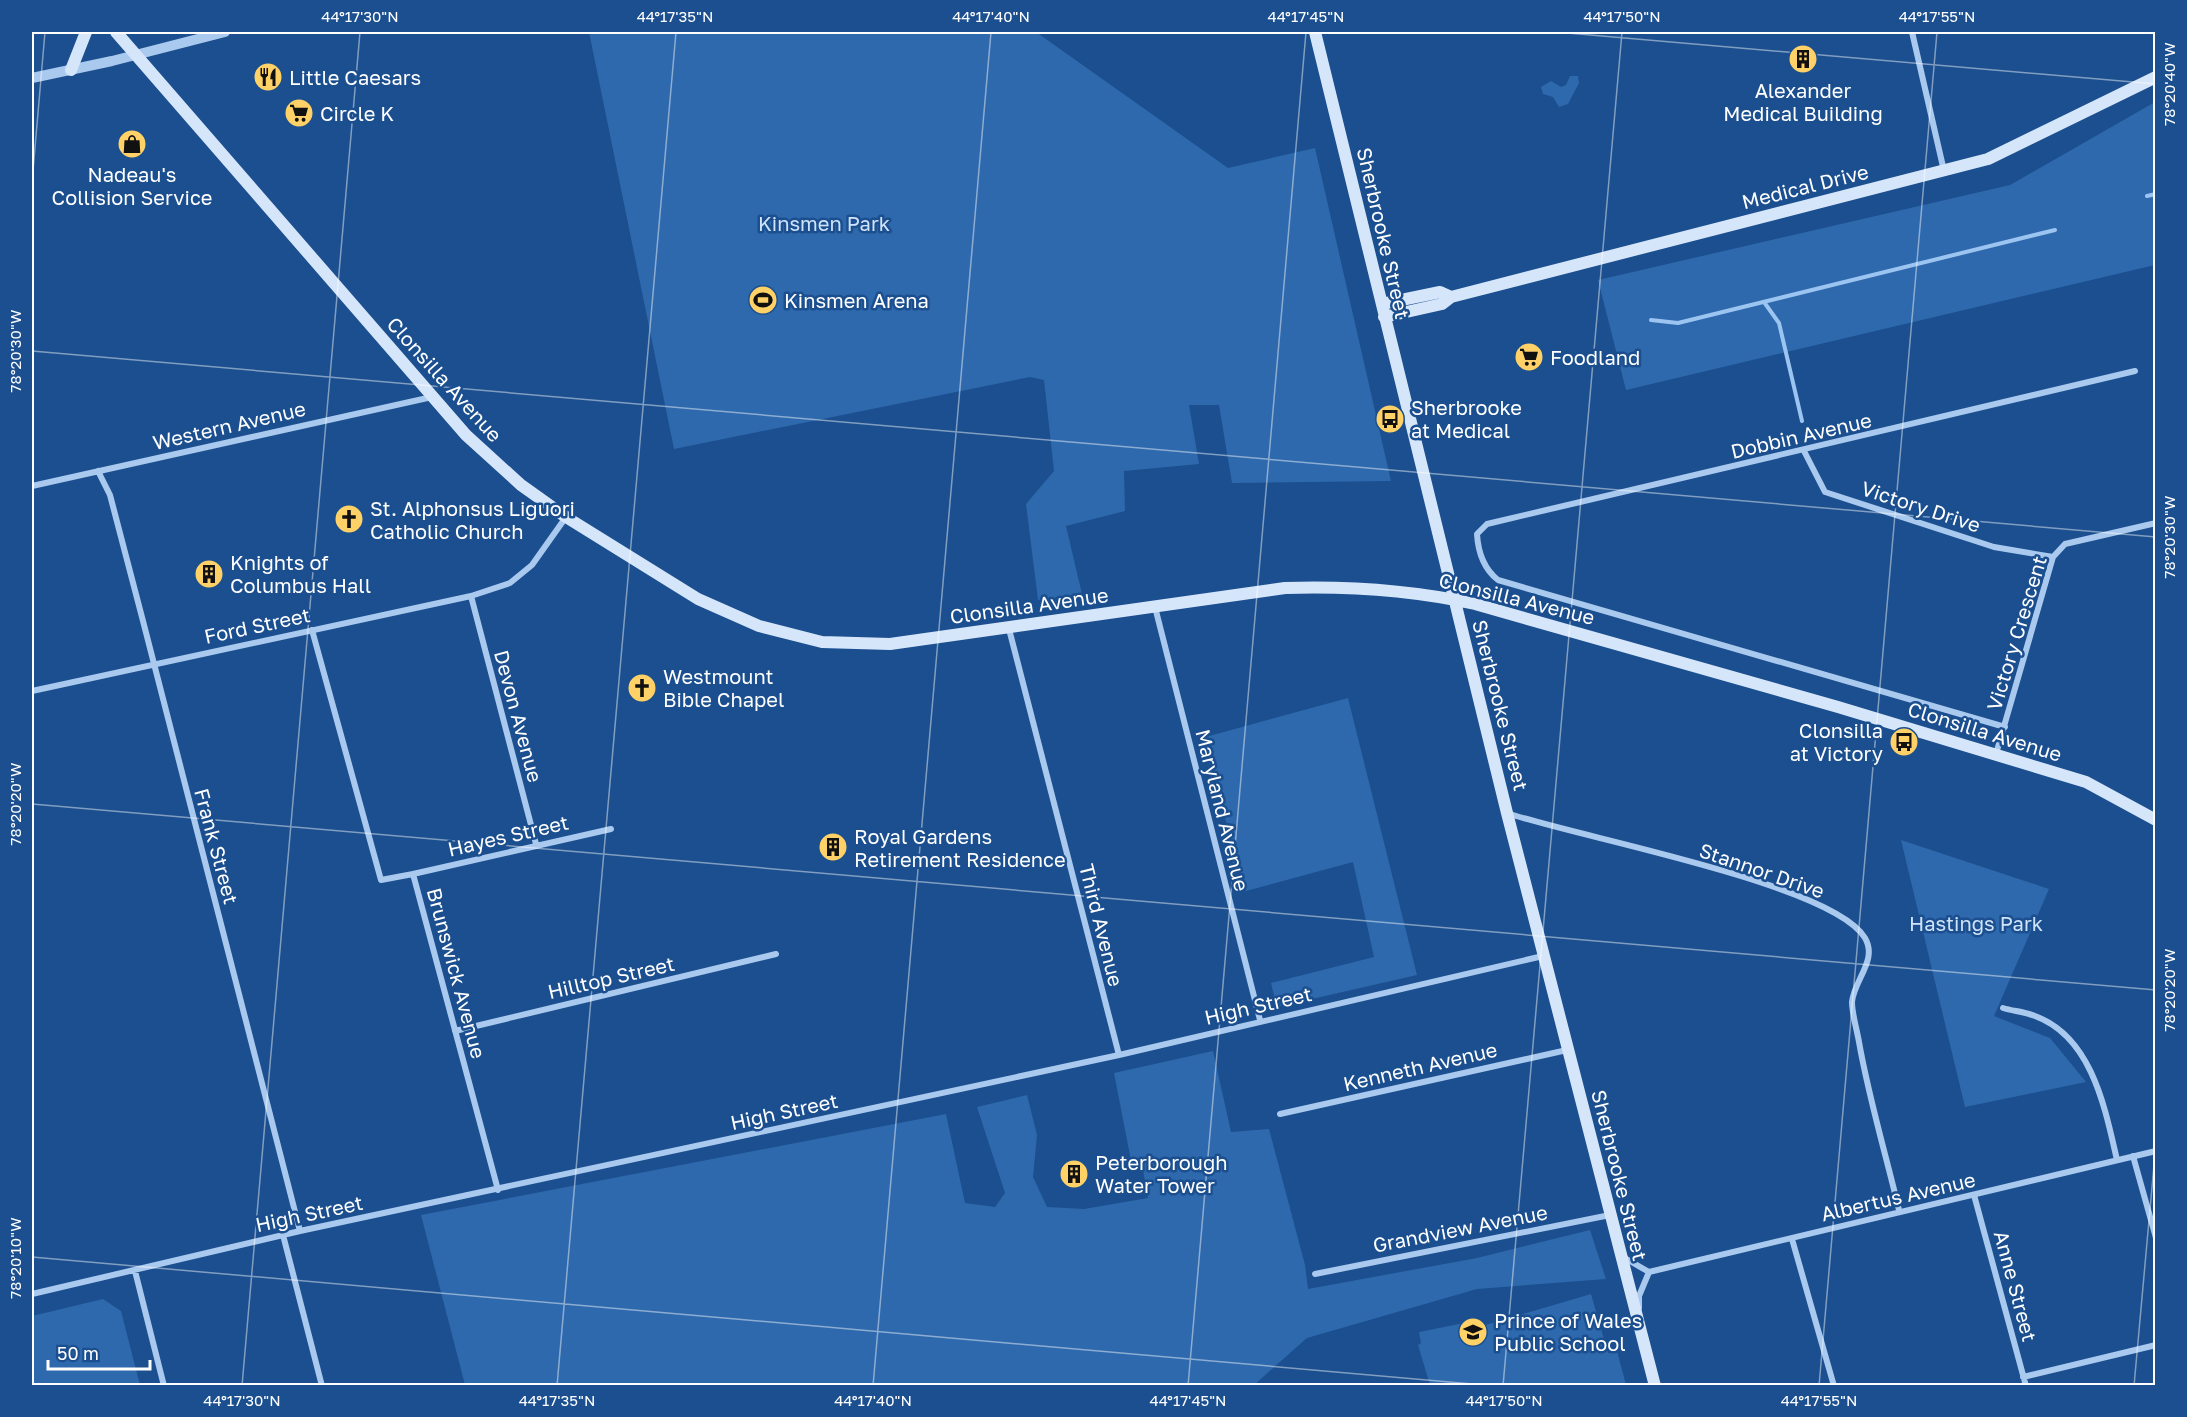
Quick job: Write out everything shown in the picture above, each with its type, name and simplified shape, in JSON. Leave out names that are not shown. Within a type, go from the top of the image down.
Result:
[{"type":"main road","points":[[71,70],[86,32]]},
{"type":"main road","name":"Clonsilla Avenue","points":[[116,32],[466,435],[521,485],[566,517],[698,599],[759,626],[822,642],[890,644],[1285,588],[1343,586],[1396,590],[1455,600],[1996,754],[2086,782],[2156,820]]},
{"type":"main road","name":"Sherbrooke Street","points":[[1315,32],[1507,813],[1655,1386]]},
{"type":"main road","name":"Medical Drive","points":[[1383,310],[1440,292],[1450,297],[1988,159],[2156,77]]},
{"type":"street","points":[[32,78],[225,32]]},
{"type":"street","points":[[1912,32],[1944,171]]},
{"type":"street","name":"Dobbin Avenue","points":[[1477,534],[1487,524],[2135,371]]},
{"type":"street","name":"Western Avenue","points":[[32,486],[433,397]]},
{"type":"street","name":"Victory Drive","points":[[1804,451],[1826,492],[1994,546],[2053,557]]},
{"type":"street","name":"Frank Street","points":[[98,471],[110,495],[300,1231]]},
{"type":"street","name":"Ford Street","points":[[32,691],[471,596],[510,583],[532,565],[566,517]]},
{"type":"street","name":"Victory Crescent","points":[[1996,754],[2053,557],[2065,544],[2156,523]]},
{"type":"street","name":"Clonsilla Avenue","points":[[1477,534],[1479,552],[1492,575],[1498,580],[2005,727]]},
{"type":"street","name":"Devon Avenue","points":[[471,596],[536,844]]},
{"type":"street","name":"Maryland Avenue","points":[[1155,607],[1260,1020]]},
{"type":"street","name":"Third Avenue","points":[[1009,628],[1119,1055]]},
{"type":"street","name":"Brunswick Avenue","points":[[312,630],[381,880],[413,874],[498,1190]]},
{"type":"street","name":"Stannor Drive","points":[[1507,813],[1678,858],[1782,890],[1845,918],[1865,938],[1869,957],[1852,1001],[1862,1056],[1899,1210]]},
{"type":"street","name":"Hayes Street","points":[[413,874],[536,844],[611,829]]},
{"type":"street","name":"Hilltop Street","points":[[455,1031],[776,954]]},
{"type":"street","name":"High Street","points":[[32,1294],[300,1231],[1119,1055],[1260,1020],[1543,956]]},
{"type":"street","points":[[2003,1008],[2036,1016],[2067,1036],[2091,1070],[2106,1113],[2117,1160]]},
{"type":"street","name":"Kenneth Avenue","points":[[1280,1114],[1567,1050]]},
{"type":"street","name":"Albertus Avenue","points":[[1649,1272],[1792,1239],[1899,1210],[1974,1195],[2156,1151]]},
{"type":"street","points":[[2133,1156],[2156,1238]]},
{"type":"street","name":"Anne Street","points":[[1974,1195],[2026,1386]]},
{"type":"street","name":"Grandview Avenue","points":[[1315,1274],[1610,1215]]},
{"type":"street","points":[[283,1235],[322,1386]]},
{"type":"street","points":[[1792,1239],[1834,1386]]},
{"type":"street","points":[[1620,1255],[1649,1272],[1640,1296],[1638,1321]]},
{"type":"street","points":[[135,1271],[164,1386]]},
{"type":"street","points":[[2024,1377],[2156,1345]]},
{"type":"green space","name":"Kinsmen Park","points":[[589,32],[1036,32],[1228,168],[1315,148],[1391,481],[1232,483],[1219,405],[1189,405],[1199,464],[1124,471],[1125,511],[1066,526],[1082,594],[1038,600],[1026,504],[1054,471],[1044,380],[1030,377],[674,449]]},
{"type":"green space","points":[[1570,76],[1578,76],[1579,83],[1568,104],[1559,107],[1553,97],[1543,94],[1541,87],[1551,81],[1561,87],[1566,85]]},
{"type":"green space","points":[[2155,102],[2155,265],[1626,390],[1598,280],[2010,185]]},
{"type":"green space","points":[[1348,698],[1417,975],[1277,1007],[1271,983],[1374,957],[1353,862],[1246,891],[1202,738]]},
{"type":"green space","name":"Hastings Park","points":[[1901,840],[2049,889],[1994,1016],[2050,1038],[2086,1082],[1965,1107]]},
{"type":"green space","points":[[1213,1051],[1231,1132],[1269,1129],[1305,1265],[1308,1289],[1477,1258],[1590,1230],[1606,1279],[1477,1289],[1307,1338],[1254,1385],[465,1385],[421,1215],[946,1114],[965,1203],[995,1207],[1005,1193],[977,1107],[1027,1095],[1037,1135],[1033,1177],[1047,1207],[1084,1209],[1148,1198],[1143,1170],[1133,1171],[1114,1073]]},
{"type":"green space","points":[[1591,1294],[1608,1353],[1617,1351],[1626,1385],[1430,1385],[1418,1345],[1421,1343],[1419,1332],[1464,1323],[1465,1331]]},
{"type":"green space","points":[[103,1299],[121,1311],[140,1385],[32,1385],[32,1316]]},
{"type":"waterway","points":[[2147,196],[2156,194]]},
{"type":"waterway","points":[[1651,320],[1678,323],[2055,230]]},
{"type":"waterway","points":[[1764,302],[1779,323],[1802,421]]},
{"type":"place","name":"Alexander Medical Building","points":[[1803,59]]},
{"type":"place","name":"Little Caesars","points":[[268,77]]},
{"type":"place","name":"Circle K","points":[[299,113]]},
{"type":"place","name":"Nadeau's Collision Service","points":[[132,144]]},
{"type":"place","name":"Kinsmen Arena","points":[[763,300]]},
{"type":"place","name":"Foodland","points":[[1529,357]]},
{"type":"place","name":"Sherbrooke at Medical","points":[[1390,419]]},
{"type":"place","name":"St. Alphonsus Liguori Catholic Church","points":[[349,519]]},
{"type":"place","name":"Knights of Columbus Hall","points":[[209,574]]},
{"type":"place","name":"Westmount Bible Chapel","points":[[642,688]]},
{"type":"place","name":"Clonsilla at Victory","points":[[1904,742]]},
{"type":"place","name":"Royal Gardens Retirement Residence","points":[[833,847]]},
{"type":"place","name":"Peterborough Water Tower","points":[[1074,1174]]},
{"type":"place","name":"Prince of Wales Public School","points":[[1473,1332]]}]
